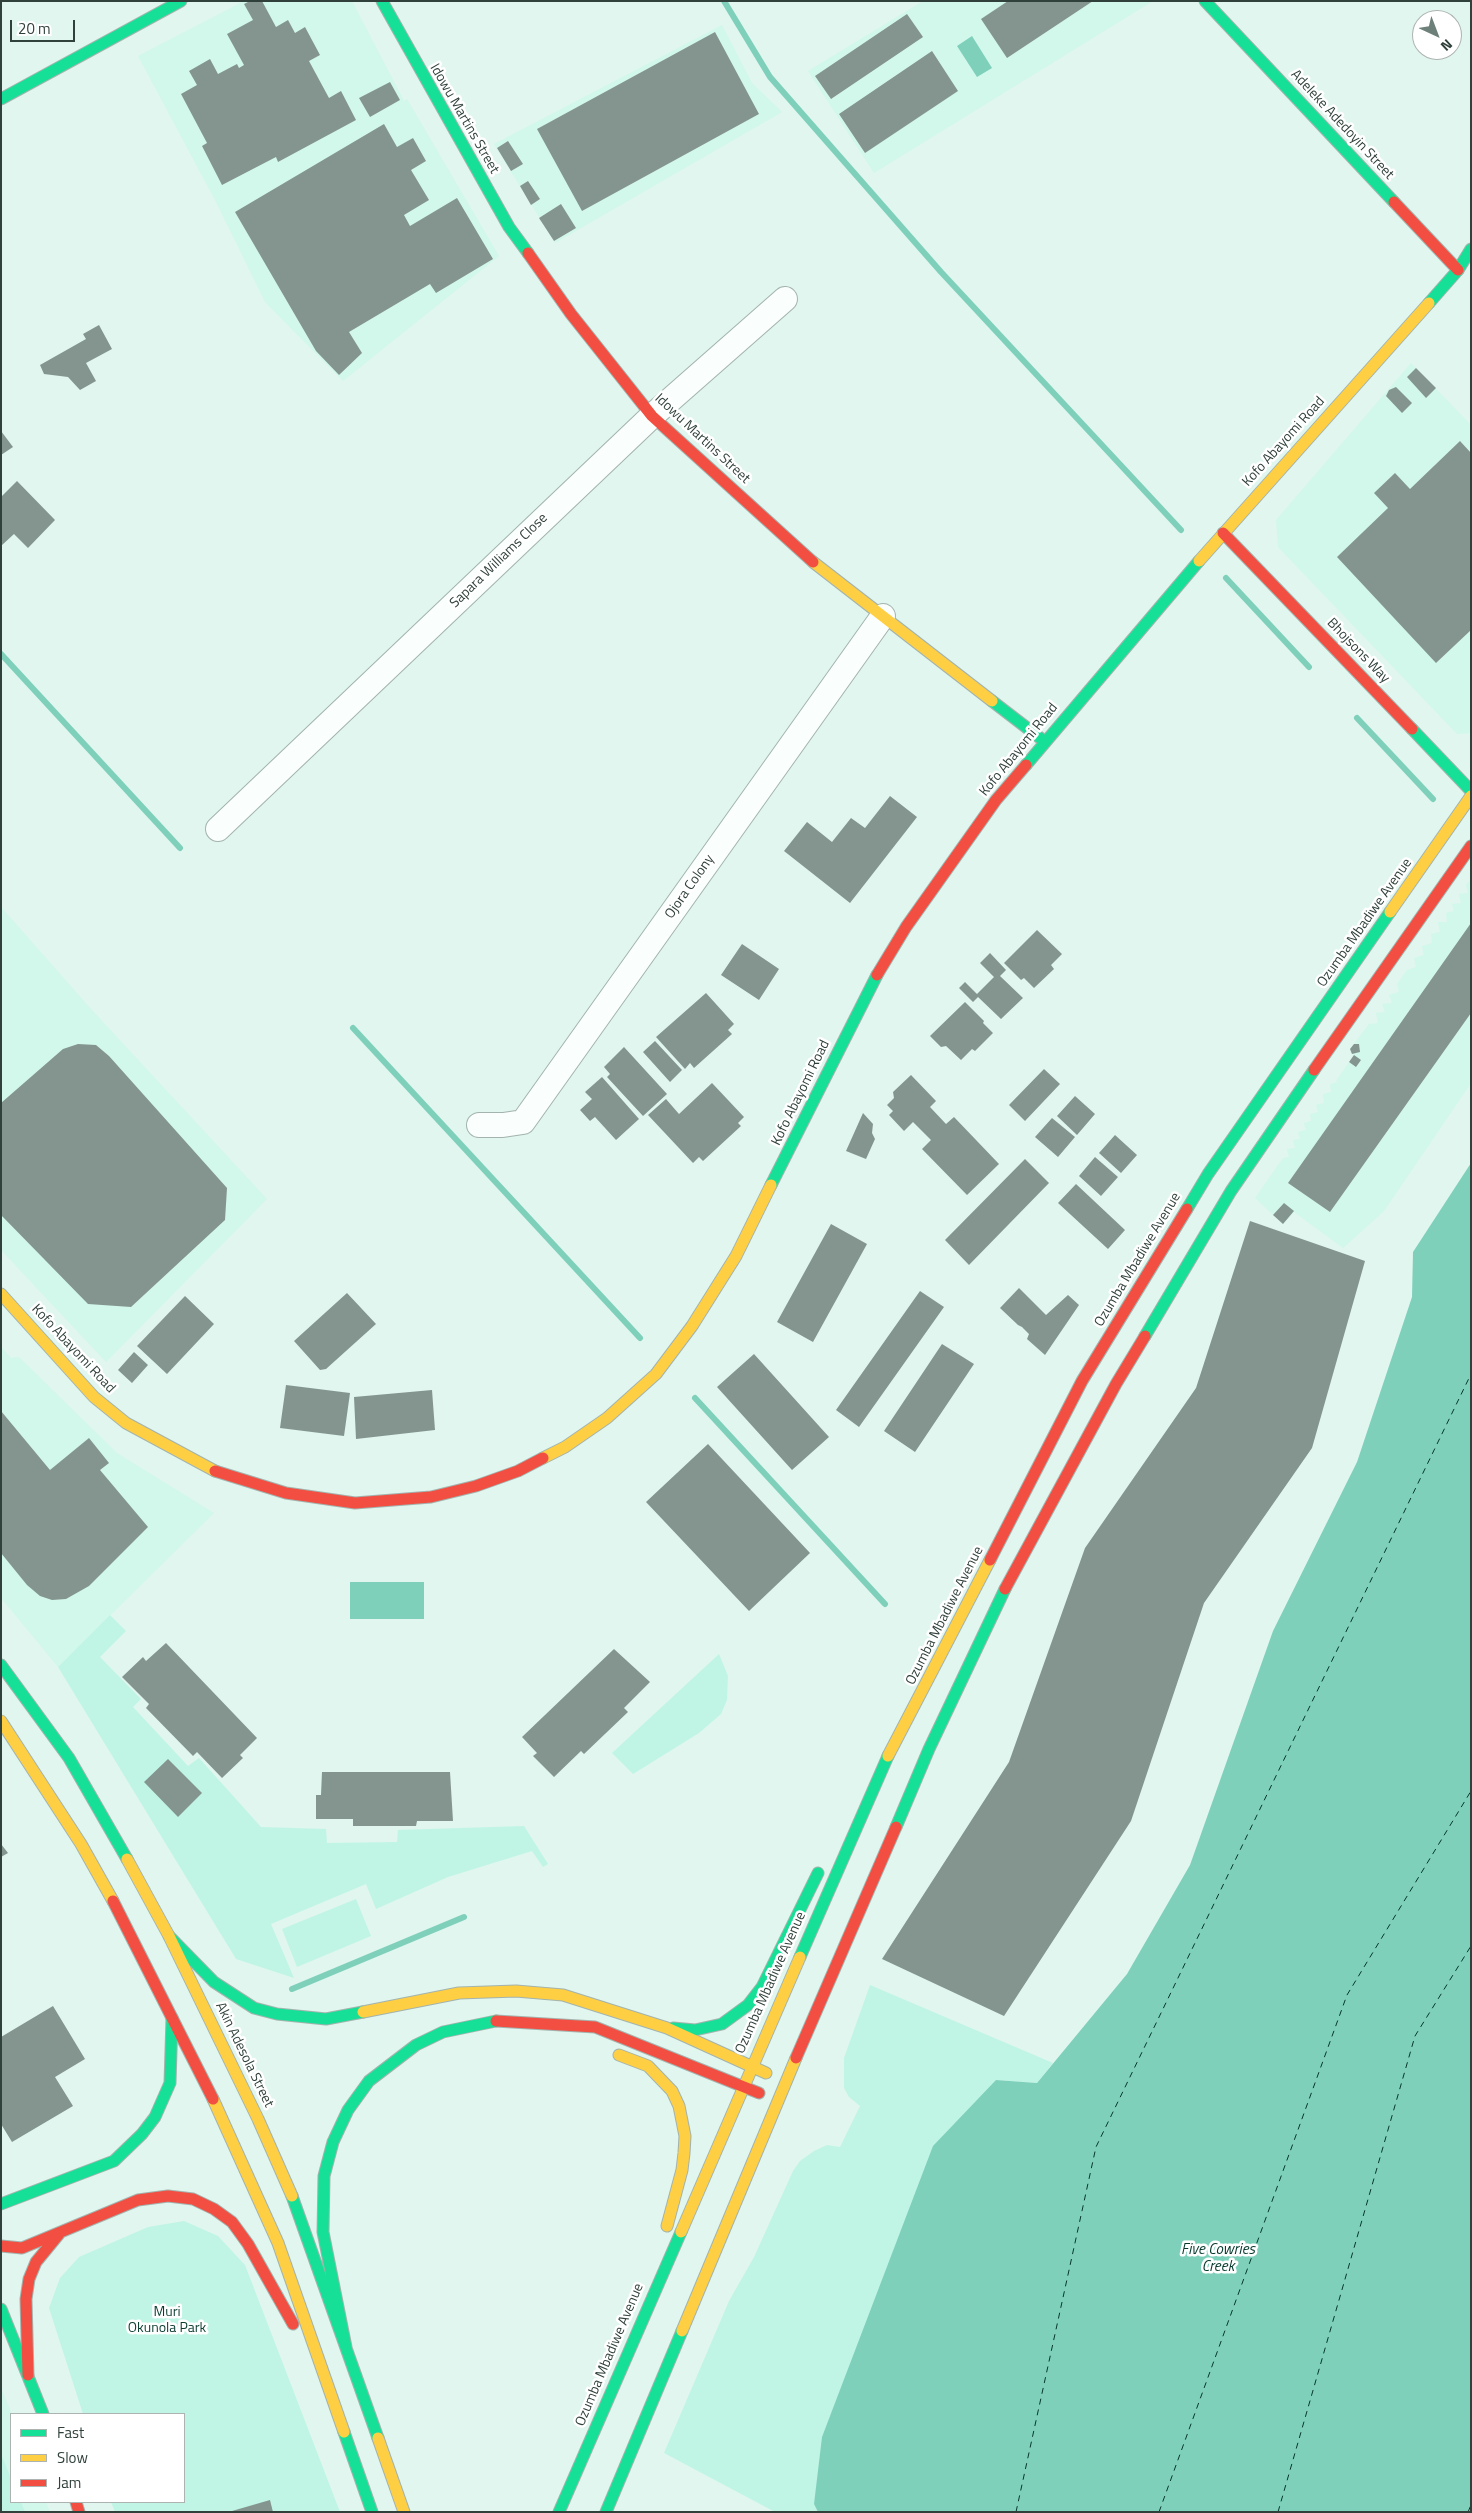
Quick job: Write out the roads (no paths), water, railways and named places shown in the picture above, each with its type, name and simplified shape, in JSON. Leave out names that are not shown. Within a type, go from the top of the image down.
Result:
[{"type":"main road","points":[[1,99],[181,1]]},
{"type":"main road","name":"Idowu Martins Street","points":[[382,1],[509,226],[570,314],[652,416],[805,556],[1044,741]]},
{"type":"main road","name":"Adeleke Adedoyin Street","points":[[1205,1],[1458,270]]},
{"type":"main road","name":"Kofo Abayomi Road","points":[[1,1294],[94,1397],[126,1423],[208,1468],[255,1485],[306,1497],[355,1503],[431,1497],[476,1486],[518,1471],[565,1447],[607,1418],[656,1374],[692,1326],[736,1256],[871,985],[906,927],[996,800],[1044,741],[1223,533],[1458,270],[1471,249]]},
{"type":"main road","name":"Bhojsons Way","points":[[1223,533],[1471,791]]},
{"type":"main road","name":"Ozumba Mbadiwe Avenue","points":[[559,2512],[751,2066],[884,1766],[1082,1381],[1208,1174],[1471,796]]},
{"type":"main road","points":[[606,2512],[786,2082],[930,1749],[1004,1592],[1116,1384],[1231,1191],[1471,846]]},
{"type":"main road","name":"Akin Adesola Street","points":[[1,1665],[69,1758],[94,1798],[169,1936],[258,2119],[294,2200],[404,2512]]},
{"type":"main road","points":[[1,1721],[80,1844],[126,1925],[232,2136],[270,2226],[370,2507]]},
{"type":"main road","points":[[837,1841],[884,1766]]},
{"type":"main road","points":[[667,2028],[694,2030],[722,2024],[748,2004],[762,1987],[822,1866]]},
{"type":"main road","points":[[169,1936],[197,1968],[214,1982],[254,2008],[277,2014],[326,2019],[459,1994],[516,1991],[563,1995],[667,2028],[786,2082]]},
{"type":"main road","points":[[1,2204],[114,2161],[142,2134],[155,2117],[170,2083],[172,2014]]},
{"type":"main road","points":[[346,2347],[323,2232],[324,2176],[333,2142],[348,2110],[369,2081],[394,2059],[416,2045],[443,2032],[498,2021],[595,2027],[617,2034],[778,2102]]},
{"type":"main road","points":[[561,2026],[585,2039]]},
{"type":"main road","points":[[609,2051],[648,2066],[672,2091],[679,2106],[685,2136],[684,2153],[682,2170],[663,2242],[659,2279]]},
{"type":"main road","points":[[1,2246],[22,2248],[138,2200],[168,2196],[193,2199],[214,2209],[232,2222],[248,2244],[327,2383]]},
{"type":"main road","points":[[28,2375],[26,2299],[29,2279],[36,2262],[62,2232]]},
{"type":"main road","points":[[1,2309],[43,2413]]},
{"type":"street","name":"Sapara Williams Close","points":[[218,829],[652,416],[785,299]]},
{"type":"street","name":"Ojora Colony","points":[[479,1124],[503,1125],[523,1122],[883,616]]},
{"type":"water","points":[[972,36],[992,68],[977,77],[957,46]]},
{"type":"water","name":"Five Cowries Creek","points":[[1471,1163],[1471,2512],[818,2512],[814,2504],[822,2437],[933,2146],[996,2080],[1037,2083],[1127,1974],[1190,1865],[1273,1631],[1357,1462],[1412,1297],[1413,1252]]},
{"type":"water","points":[[350,1582],[424,1582],[424,1619],[350,1619]]},
{"type":"waterway","points":[[724,1],[770,77],[941,272],[1181,530]]},
{"type":"waterway","points":[[1226,578],[1309,667]]},
{"type":"waterway","points":[[1,654],[180,848]]},
{"type":"waterway","points":[[1357,718],[1433,799]]},
{"type":"waterway","points":[[353,1028],[640,1338]]},
{"type":"waterway","points":[[695,1398],[885,1604]]},
{"type":"waterway","points":[[292,1989],[464,1917]]},
{"type":"park label","name":"Muri Okunola Park","points":[[167,2322]]}]
